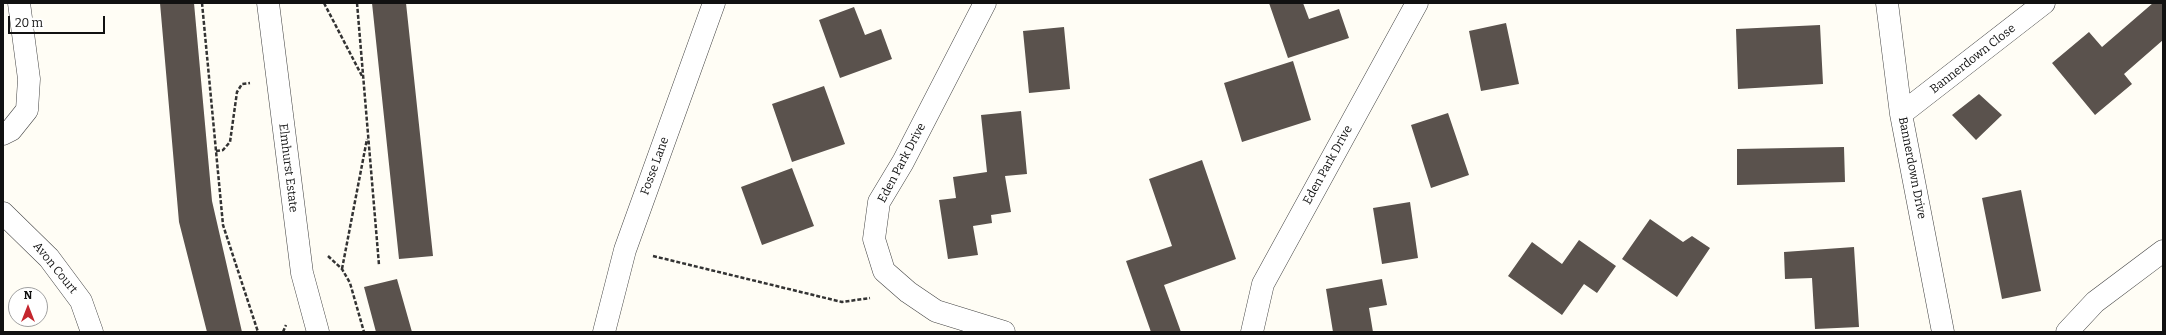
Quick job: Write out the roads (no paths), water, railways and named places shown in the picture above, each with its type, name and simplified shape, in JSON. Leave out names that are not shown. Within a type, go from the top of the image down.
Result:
[{"type":"street","points":[[3,134],[11,130],[26,110],[29,79],[20,3]]},
{"type":"street","name":"Elmhurst Estate","points":[[268,3],[302,273],[318,332]]},
{"type":"street","name":"Fosse Lane","points":[[604,332],[625,250],[714,3]]},
{"type":"street","name":"Eden Park Drive","points":[[985,3],[903,162],[879,202],[874,239],[884,271],[908,292],[936,311],[1004,332]]},
{"type":"street","name":"Eden Park Drive","points":[[1252,332],[1263,284],[1417,3]]},
{"type":"street","name":"Bannerdown Drive","points":[[1887,3],[1901,114],[1943,332]]},
{"type":"street","name":"Bannerdown Close","points":[[1901,114],[2044,3]]},
{"type":"street","name":"Avon Court","points":[[3,213],[49,258],[77,295],[81,301],[92,332]]},
{"type":"street","points":[[2067,332],[2095,302],[2163,251]]}]
